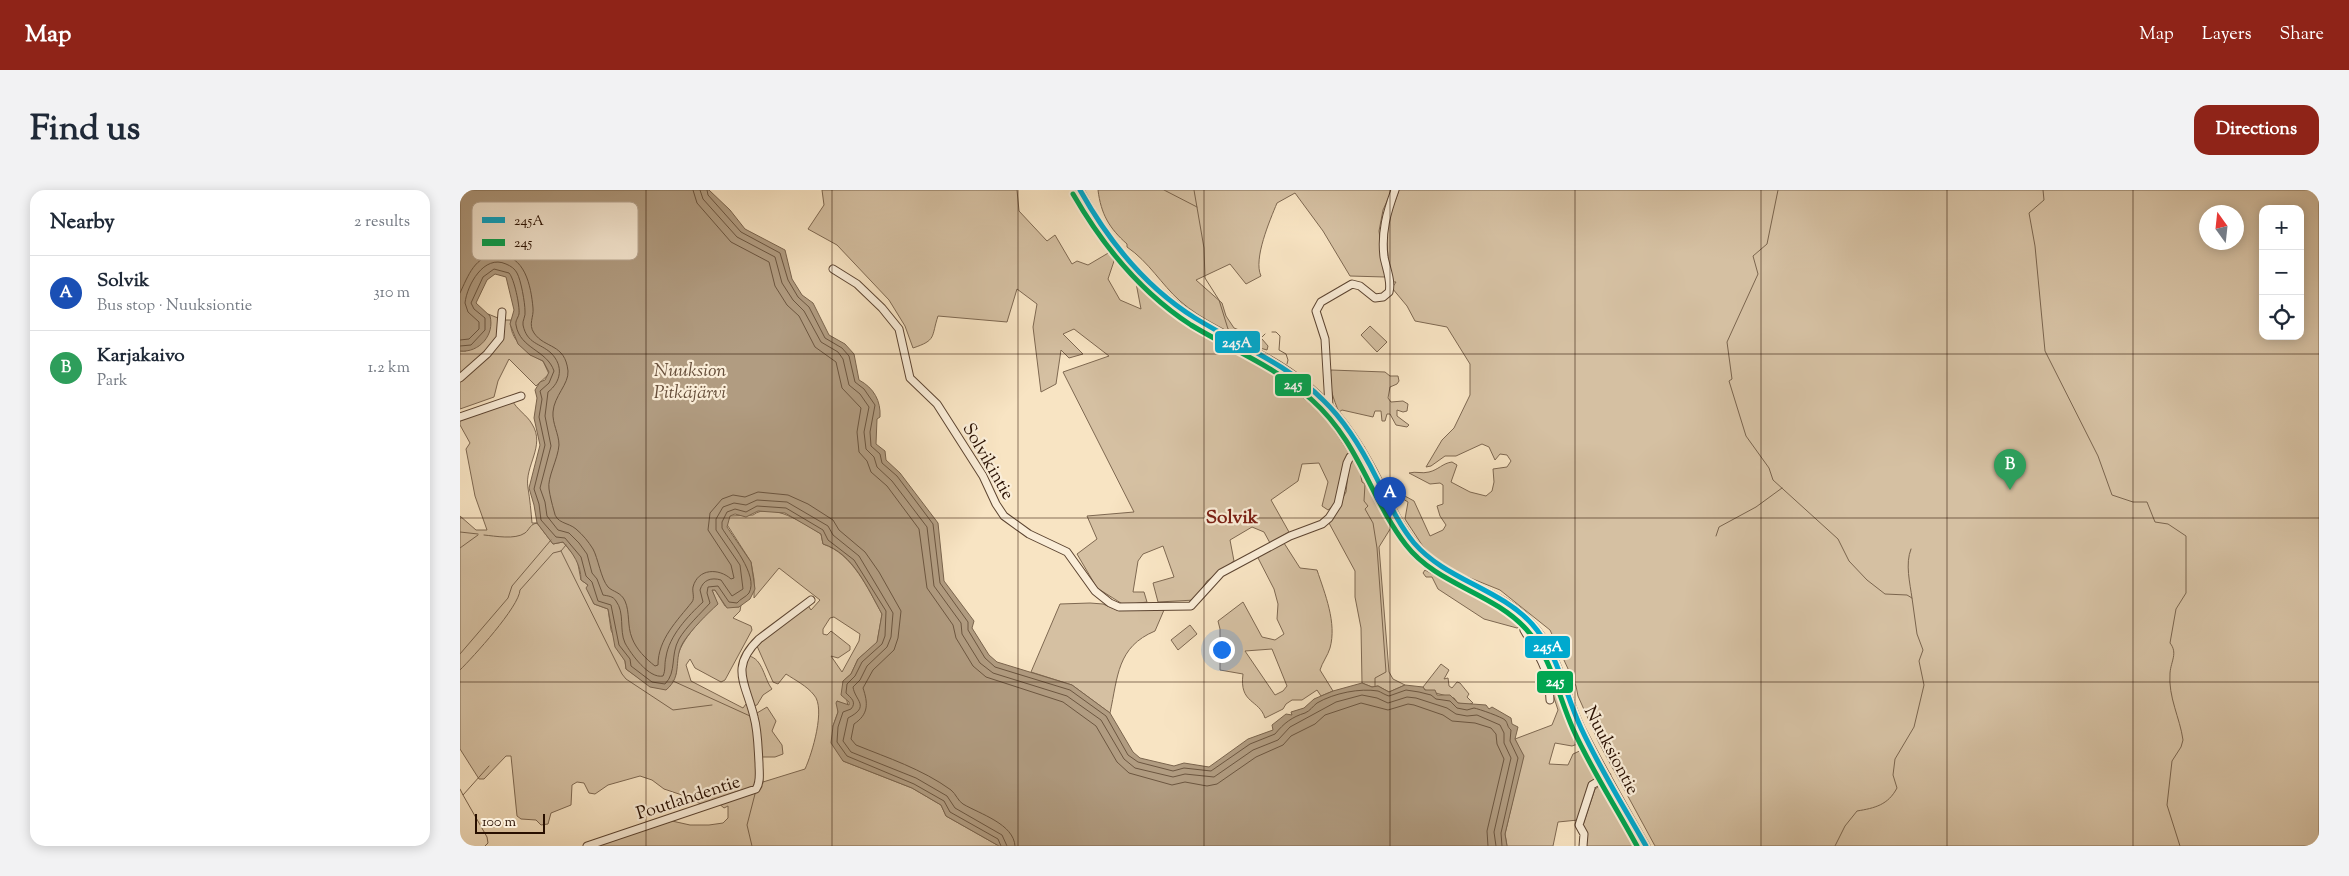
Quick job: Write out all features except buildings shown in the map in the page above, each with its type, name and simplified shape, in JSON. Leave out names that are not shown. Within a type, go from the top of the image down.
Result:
[{"type":"street","name":"Nuuksiontie","points":[[1080,190],[1112,242],[1133,267],[1160,293],[1196,319],[1288,369],[1329,406],[1361,449],[1398,520],[1422,553],[1442,570],[1506,603],[1530,622],[1552,652],[1576,717],[1646,846]]},
{"type":"street","points":[[1329,406],[1325,339],[1316,311],[1321,302],[1352,284],[1360,286],[1375,298],[1383,297],[1389,292],[1390,285],[1384,254],[1384,228],[1387,211],[1395,190]]},
{"type":"street","name":"Solvikintie","points":[[833,270],[856,284],[882,308],[899,329],[910,378],[938,404],[983,476],[996,504],[1004,516],[1029,534],[1067,552],[1095,591],[1110,603],[1119,607],[1190,606],[1221,573],[1290,536],[1322,524],[1338,504],[1350,457],[1361,449]]},
{"type":"street","points":[[460,378],[487,354],[500,338],[502,312]]},
{"type":"street","points":[[460,417],[521,396]]},
{"type":"street","name":"Poutlahdentie","points":[[587,846],[756,790],[760,780],[755,720],[744,685],[742,662],[760,639],[811,600]]},
{"type":"street","points":[[1530,622],[1524,630],[1544,666],[1549,680],[1550,700]]},
{"type":"street","points":[[1583,846],[1584,834],[1580,825],[1592,784],[1607,776]]},
{"type":"shaded area","points":[[822,190],[1017,190],[1019,211],[1047,241],[1055,235],[1072,264],[1077,261],[1088,265],[1110,252],[1114,261],[1108,279],[1120,300],[1141,309],[1136,283],[1188,323],[1253,360],[1282,380],[1325,416],[1349,453],[1336,504],[1328,510],[1322,506],[1328,482],[1319,463],[1302,464],[1298,481],[1271,500],[1289,532],[1270,543],[1264,532],[1252,527],[1230,540],[1234,561],[1207,581],[1195,600],[1158,602],[1153,583],[1174,577],[1163,546],[1143,554],[1138,561],[1133,592],[1144,592],[1147,602],[1124,605],[1097,588],[1077,554],[1097,539],[1087,516],[1134,512],[1063,372],[1109,356],[1074,329],[1063,334],[1083,354],[1069,358],[1061,350],[1056,384],[1041,392],[1033,327],[1037,304],[1017,289],[1007,322],[938,316],[930,340],[913,348],[905,326],[889,300],[837,245],[808,229],[824,205]]},
{"type":"shaded area","points":[[1098,190],[1392,190],[1383,210],[1379,231],[1385,277],[1350,276],[1323,231],[1295,193],[1277,203],[1261,250],[1259,269],[1261,276],[1246,284],[1230,264],[1196,280],[1222,303],[1226,316],[1234,328],[1262,339],[1268,346],[1267,350],[1260,348],[1218,326],[1180,301],[1142,259],[1127,247],[1127,244],[1115,232],[1101,206]]},
{"type":"shaded area","points":[[1399,190],[2319,190],[2319,846],[1655,846],[1599,743],[1578,696],[1576,686],[1550,630],[1500,590],[1458,573],[1434,557],[1422,545],[1405,519],[1408,502],[1403,499],[1403,495],[1414,501],[1430,536],[1443,530],[1446,525],[1440,516],[1437,506],[1443,504],[1443,485],[1440,483],[1430,484],[1409,473],[1429,472],[1452,462],[1457,465],[1451,482],[1470,492],[1486,496],[1492,491],[1494,482],[1493,469],[1507,467],[1511,461],[1507,455],[1500,454],[1495,460],[1489,447],[1482,444],[1456,456],[1445,456],[1431,466],[1426,467],[1442,440],[1454,428],[1470,395],[1470,364],[1447,327],[1415,321],[1407,306],[1392,288],[1396,282],[1392,282],[1386,235],[1389,218]]},
{"type":"shaded area","points":[[488,314],[503,320],[511,320],[513,333],[520,345],[543,361],[549,374],[536,386],[509,359],[498,381],[494,397],[460,409],[460,351],[466,351],[490,316]]},
{"type":"shaded area","points":[[1370,326],[1387,342],[1377,352],[1361,335]]},
{"type":"shaded area","points":[[1331,370],[1385,372],[1390,376],[1398,376],[1399,381],[1390,387],[1388,398],[1391,402],[1403,401],[1408,404],[1407,411],[1397,410],[1397,416],[1409,425],[1407,427],[1396,425],[1390,414],[1387,414],[1385,421],[1382,421],[1381,411],[1375,411],[1373,417],[1342,410],[1339,412],[1330,386]]},
{"type":"shaded area","points":[[512,400],[530,421],[536,432],[537,440],[528,480],[532,523],[537,523],[553,544],[563,542],[577,559],[581,580],[588,585],[588,591],[594,604],[608,609],[611,630],[625,661],[626,669],[640,679],[673,681],[682,645],[693,629],[717,604],[712,590],[715,590],[725,606],[739,607],[741,605],[740,611],[733,618],[751,626],[752,630],[725,680],[721,682],[695,668],[690,659],[686,665],[691,681],[743,708],[746,704],[757,713],[767,707],[776,721],[772,731],[782,745],[783,754],[775,757],[760,757],[763,782],[805,769],[817,731],[819,710],[814,695],[801,683],[786,674],[778,684],[773,682],[757,646],[763,641],[763,637],[807,604],[811,610],[820,600],[779,568],[754,598],[754,579],[751,562],[726,523],[730,516],[753,515],[760,511],[778,512],[821,534],[823,544],[843,556],[858,573],[882,614],[877,643],[858,659],[851,674],[843,681],[848,706],[837,701],[838,712],[833,726],[843,761],[912,788],[941,805],[946,816],[999,846],[596,846],[672,821],[690,825],[709,825],[723,823],[728,818],[728,806],[724,808],[717,802],[702,805],[691,798],[664,789],[652,780],[640,776],[608,785],[595,794],[589,793],[584,783],[577,782],[572,785],[571,805],[551,813],[548,824],[541,825],[536,820],[521,819],[517,816],[511,756],[506,756],[484,779],[479,779],[460,749],[460,516],[476,530],[487,530],[475,496],[466,449],[470,443],[460,425],[460,415]],"holes":[[[834,617],[860,634],[859,641],[842,672],[831,656],[838,658],[850,650],[850,646],[831,631],[827,635],[823,634],[823,629],[830,618]]]},
{"type":"shaded area","points":[[1358,457],[1392,526],[1379,547],[1389,672],[1393,679],[1405,685],[1389,692],[1378,686],[1372,687],[1362,683],[1361,628],[1355,597],[1355,571],[1329,523],[1346,492],[1349,464],[1351,460]]},
{"type":"shaded area","points":[[1284,543],[1300,568],[1317,570],[1329,609],[1332,629],[1330,648],[1320,670],[1333,691],[1321,696],[1317,690],[1302,700],[1292,700],[1283,709],[1265,718],[1244,691],[1243,674],[1220,670],[1220,629],[1218,621],[1243,602],[1262,637],[1275,640],[1284,634],[1277,619],[1278,604],[1274,589],[1257,556]],"holes":[[[1272,649],[1287,686],[1283,691],[1275,695],[1245,651]]]},
{"type":"shaded area","points":[[1425,570],[1514,617],[1521,626],[1517,628],[1484,619],[1438,589],[1432,577],[1426,577],[1423,573]]},
{"type":"shaded area","points":[[1060,604],[1103,604],[1117,610],[1164,610],[1155,631],[1133,645],[1126,654],[1118,675],[1110,713],[1072,685],[1031,672]]},
{"type":"shaded area","points":[[1190,625],[1197,634],[1178,650],[1171,640]]},
{"type":"shaded area","points":[[1537,645],[1550,669],[1568,719],[1580,743],[1572,746],[1555,743],[1549,764],[1568,765],[1573,754],[1584,749],[1599,777],[1589,782],[1578,820],[1558,822],[1553,846],[1507,846],[1505,834],[1523,756],[1515,739],[1552,725],[1558,710]]},
{"type":"shaded area","points":[[749,656],[754,658],[760,665],[772,689],[763,695],[757,705],[753,706],[743,679],[745,659]]},
{"type":"shaded area","points":[[1441,664],[1449,670],[1444,679],[1448,678],[1449,686],[1452,688],[1457,682],[1460,683],[1469,694],[1467,697],[1473,703],[1468,705],[1458,703],[1454,698],[1425,690],[1423,687]]},
{"type":"shaded area","points":[[1601,785],[1605,788],[1637,846],[1585,846],[1586,833],[1583,825],[1595,789]]},
{"type":"water","name":"Nuuksion Pitkäjärvi","points":[[460,190],[709,190],[730,210],[745,229],[785,250],[792,279],[802,295],[813,303],[829,335],[845,344],[854,354],[859,380],[869,387],[878,400],[880,417],[877,419],[876,444],[885,451],[886,460],[900,473],[938,523],[944,581],[974,621],[972,628],[989,655],[997,662],[1072,685],[1110,713],[1133,752],[1140,758],[1174,766],[1184,763],[1209,767],[1248,739],[1273,730],[1272,725],[1286,714],[1292,715],[1291,712],[1304,708],[1314,699],[1333,691],[1362,683],[1372,687],[1378,686],[1389,692],[1405,685],[1423,687],[1425,690],[1435,690],[1437,695],[1450,695],[1458,703],[1486,705],[1489,709],[1492,707],[1511,718],[1512,724],[1518,727],[1515,739],[1524,756],[1505,834],[1507,846],[999,846],[946,816],[941,805],[912,788],[843,761],[831,743],[833,726],[838,712],[836,703],[837,701],[849,705],[849,702],[841,695],[843,681],[851,674],[858,659],[877,642],[882,614],[865,583],[843,555],[823,544],[821,534],[785,513],[758,511],[746,517],[735,514],[730,516],[727,527],[751,562],[755,589],[750,599],[739,607],[727,608],[715,590],[712,590],[718,604],[691,631],[684,641],[679,654],[675,679],[666,690],[650,687],[626,669],[625,661],[615,647],[608,609],[594,604],[586,588],[588,585],[581,580],[580,569],[573,555],[563,542],[553,544],[537,523],[529,488],[540,445],[534,418],[537,398],[535,390],[540,382],[545,380],[549,372],[543,361],[530,355],[518,344],[510,324],[514,310],[506,277],[495,274],[487,280],[476,303],[490,316],[491,323],[488,336],[479,346],[467,351],[460,351]]},
{"type":"waterway","points":[[1164,190],[1197,207]]},
{"type":"waterway","points":[[1194,190],[1204,248],[1205,278],[1219,300],[1228,329],[1259,340],[1265,334]]},
{"type":"waterway","points":[[1778,190],[1767,244],[1753,256],[1758,274],[1727,342],[1732,379],[1729,381],[1746,436],[1769,468],[1773,480],[1838,539],[1849,561],[1867,580],[1885,594],[1907,595],[1912,598],[1917,634],[1923,650],[1919,661],[1924,685],[1914,727],[1895,759],[1893,775],[1897,788],[1880,805],[1857,811],[1845,826],[1835,846]]},
{"type":"waterway","points":[[2043,190],[2044,200],[2029,213],[2035,246],[2045,351],[2098,456],[2112,495],[2133,502],[2147,502],[2155,522],[2168,524],[2186,536],[2186,593],[2176,609],[2170,643],[2174,650],[2170,673],[2172,699],[2183,740],[2172,761],[2167,805],[2180,846]]},
{"type":"waterway","points":[[1272,332],[1276,332],[1280,336],[1279,350],[1286,354],[1287,364]]},
{"type":"waterway","points":[[1282,374],[1281,376],[1321,406],[1351,451]]},
{"type":"waterway","points":[[1355,459],[1359,466],[1362,482],[1365,484],[1364,501],[1368,506],[1365,509],[1373,523],[1377,548],[1386,672],[1375,678],[1375,686]]},
{"type":"waterway","points":[[1716,536],[1719,527],[1756,507],[1782,488]]},
{"type":"waterway","points":[[484,535],[505,537],[521,535],[537,523]]},
{"type":"waterway","points":[[460,532],[478,534]]},
{"type":"waterway","points":[[460,548],[478,535]]},
{"type":"waterway","points":[[460,654],[508,598],[512,586],[551,540]]},
{"type":"waterway","points":[[460,670],[504,619],[518,598],[520,590],[553,553],[561,551],[566,545]]},
{"type":"waterway","points":[[1911,549],[1908,567],[1912,598]]},
{"type":"waterway","points":[[561,551],[626,679],[673,710],[712,705]]},
{"type":"waterway","points":[[673,681],[750,716]]},
{"type":"waterway","points":[[753,727],[755,748]]},
{"type":"waterway","points":[[460,789],[463,795],[489,766]]},
{"type":"waterway","points":[[752,846],[747,825],[755,794]]},
{"type":"waterway","points":[[463,795],[487,837],[488,843],[485,846]]},
{"type":"transit line","name":"245A","points":[[1080,190],[1103,228],[1116,245],[1144,278],[1160,292],[1195,318],[1278,365],[1309,387],[1331,408],[1359,446],[1403,528],[1427,556],[1441,566],[1504,601],[1532,624],[1541,635],[1555,661],[1575,715],[1588,743],[1646,846]]},
{"type":"transit line","name":"245","points":[[1073,194],[1110,250],[1155,298],[1191,325],[1284,378],[1312,400],[1328,416],[1353,452],[1394,527],[1406,545],[1419,559],[1433,570],[1497,606],[1526,629],[1542,651],[1580,744],[1637,846]]},
{"type":"place","name":"Karjakaivo","points":[[2010,490]]},
{"type":"place","name":"Solvik","points":[[1390,518]]},
{"type":"district","name":"Solvik","points":[[1232,516]]}]
